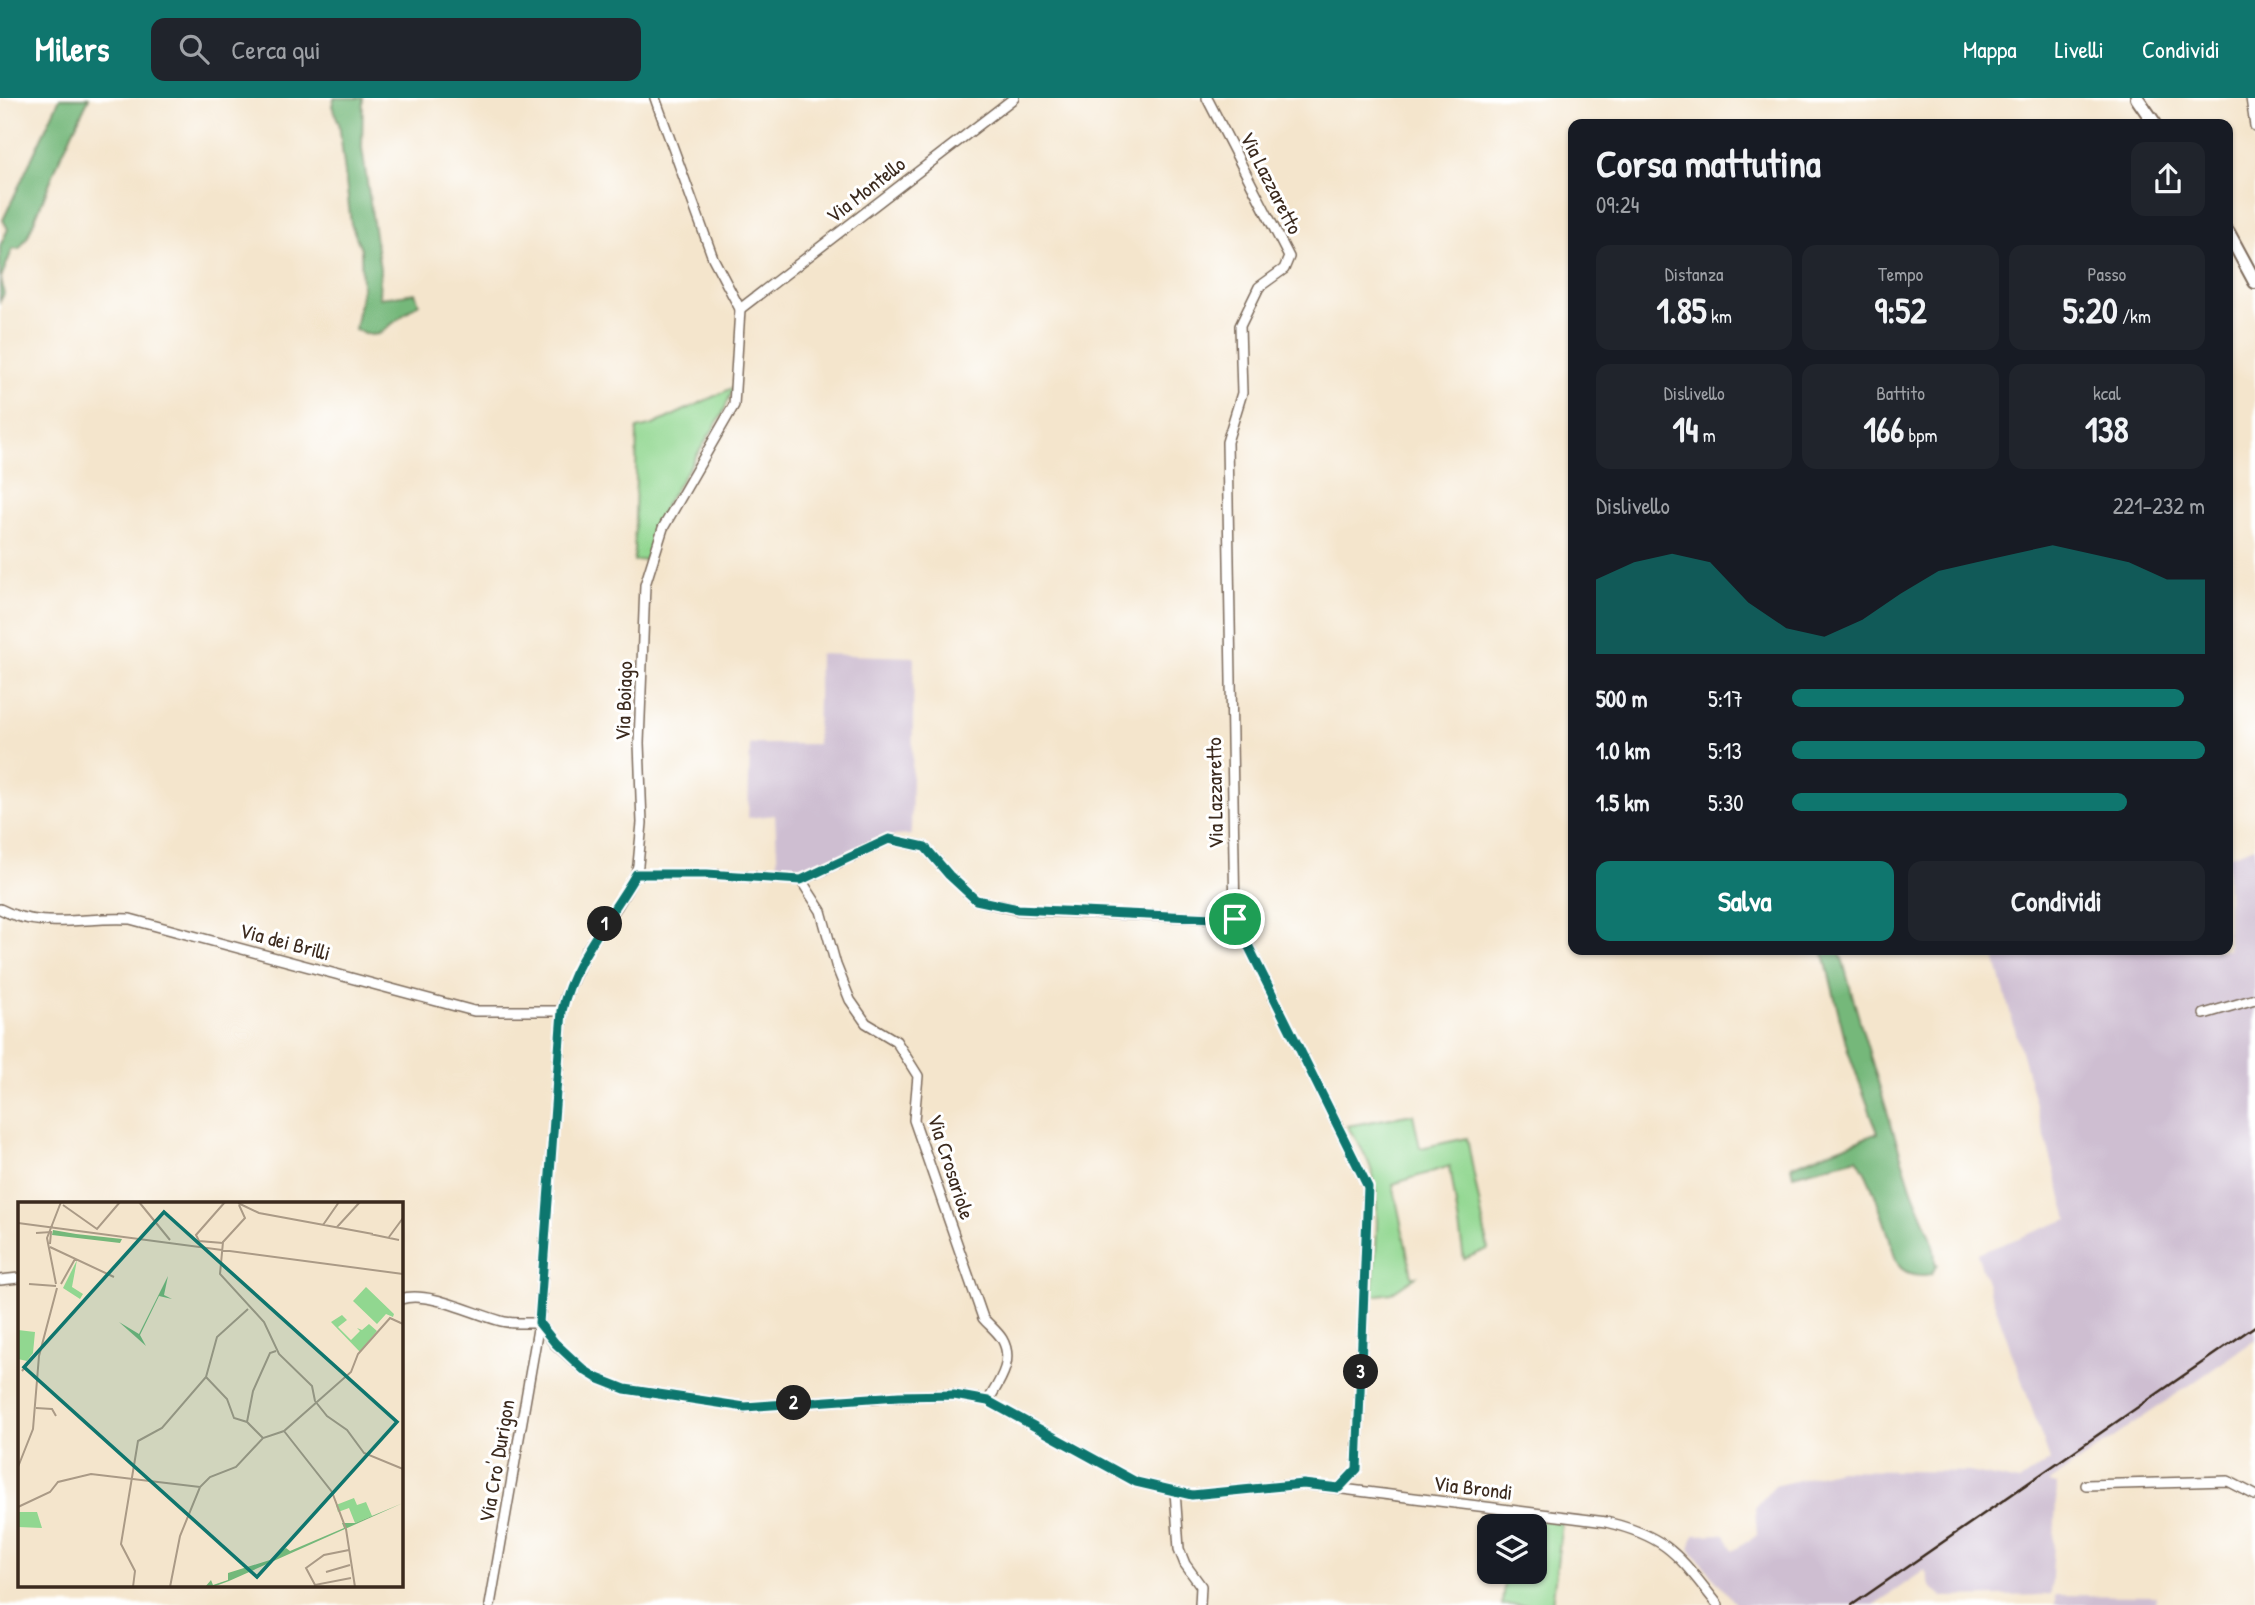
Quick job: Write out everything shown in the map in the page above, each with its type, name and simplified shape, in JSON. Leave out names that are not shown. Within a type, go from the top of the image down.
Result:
[{"type":"main road","points":[[2137,98],[2152,119]]},
{"type":"main road","points":[[2233,241],[2254,277]]},
{"type":"street","points":[[655,98],[713,258],[740,309]]},
{"type":"street","name":"Via Montello","points":[[740,309],[1014,98]]},
{"type":"street","name":"Via Lazzaretto","points":[[1207,98],[1289,257],[1284,269],[1259,287],[1240,326],[1242,393],[1227,442],[1235,919],[1368,1187],[1357,1469],[1339,1488]]},
{"type":"street","points":[[2251,98],[2255,125]]},
{"type":"street","name":"Via Boiago","points":[[539,1323],[565,997],[586,951],[636,874],[642,823],[639,743],[645,585],[663,528],[734,405],[740,309]]},
{"type":"street","points":[[636,874],[707,874],[801,880],[889,839],[925,847],[949,875],[976,900],[1018,909],[1235,919]]},
{"type":"street","name":"Via Crosariole","points":[[801,880],[821,911],[835,965],[850,1000],[866,1023],[896,1041],[918,1076],[914,1120],[983,1318],[1002,1339],[1007,1357],[1004,1376],[988,1401]]},
{"type":"street","name":"Via dei Brilli","points":[[0,909],[27,920],[54,922],[130,919],[474,1011],[562,1011]]},
{"type":"street","points":[[2204,1014],[2255,999]]},
{"type":"street","points":[[0,1280],[18,1278]]},
{"type":"street","points":[[402,1299],[430,1299],[502,1321],[539,1323]]},
{"type":"street","name":"Via Brondi","points":[[539,1323],[555,1343],[584,1370],[625,1389],[745,1407],[899,1396],[954,1395],[988,1401],[1136,1482],[1192,1495],[1303,1484],[1606,1522],[1631,1528],[1656,1539],[1673,1552],[1718,1605]]},
{"type":"street","name":"Via Cro' Durigon","points":[[491,1605],[539,1323]]},
{"type":"street","points":[[2087,1485],[2228,1482],[2255,1495]]},
{"type":"street","points":[[1175,1491],[1179,1549],[1185,1564],[1201,1586],[1199,1605]]},
{"type":"shaded area","points":[[819,654],[914,657],[911,835],[895,836],[825,870],[778,870],[775,815],[748,818],[750,744],[817,744]]},
{"type":"shaded area","points":[[2255,846],[2255,1340],[2048,1483],[2057,1485],[2051,1595],[1942,1597],[1931,1587],[1925,1570],[1874,1605],[1737,1605],[1690,1549],[1694,1535],[1725,1534],[1733,1551],[1757,1535],[1755,1508],[1774,1486],[1839,1470],[1969,1472],[2019,1482],[2050,1460],[1977,1254],[2068,1219],[1995,958],[2002,955],[2233,955],[2233,854]]},
{"type":"shaded area","points":[[2055,1595],[2156,1596],[2155,1605],[2055,1605]]},
{"type":"green space","points":[[60,98],[89,98],[59,160],[28,236],[19,249],[13,248],[1,278],[4,294],[0,301],[0,246],[8,229],[3,220]]},
{"type":"green space","points":[[334,98],[363,98],[362,148],[380,269],[379,298],[415,293],[419,303],[379,334],[371,335],[355,330],[362,288],[361,249],[351,224],[339,123],[332,106]]},
{"type":"green space","points":[[734,387],[722,415],[664,507],[645,560],[634,561],[637,429],[653,425]]},
{"type":"green space","points":[[1824,955],[1841,955],[1843,961],[1893,1131],[1933,1244],[1937,1264],[1932,1274],[1911,1273],[1898,1264],[1875,1196],[1857,1158],[1793,1175],[1791,1166],[1878,1133],[1848,1051]]},
{"type":"green space","points":[[1413,1114],[1420,1148],[1467,1138],[1488,1249],[1464,1259],[1450,1166],[1393,1184],[1412,1276],[1416,1276],[1391,1293],[1372,1296],[1377,1232],[1374,1184],[1366,1158],[1347,1126]]},
{"type":"green space","points":[[1547,1520],[1562,1523],[1552,1605],[1502,1605],[1504,1584],[1547,1584]]},
{"type":"railway","points":[[1852,1605],[2255,1326]]},
{"type":"route","points":[[889,839],[925,847],[949,875],[976,900],[1018,909],[1235,919],[1368,1187],[1357,1469],[1339,1488],[1303,1484],[1192,1495],[1136,1482],[988,1401],[954,1395],[899,1396],[745,1407],[625,1389],[584,1370],[555,1343],[539,1323],[553,1117],[565,997],[586,951],[636,874],[707,874],[801,880],[889,839]]}]
